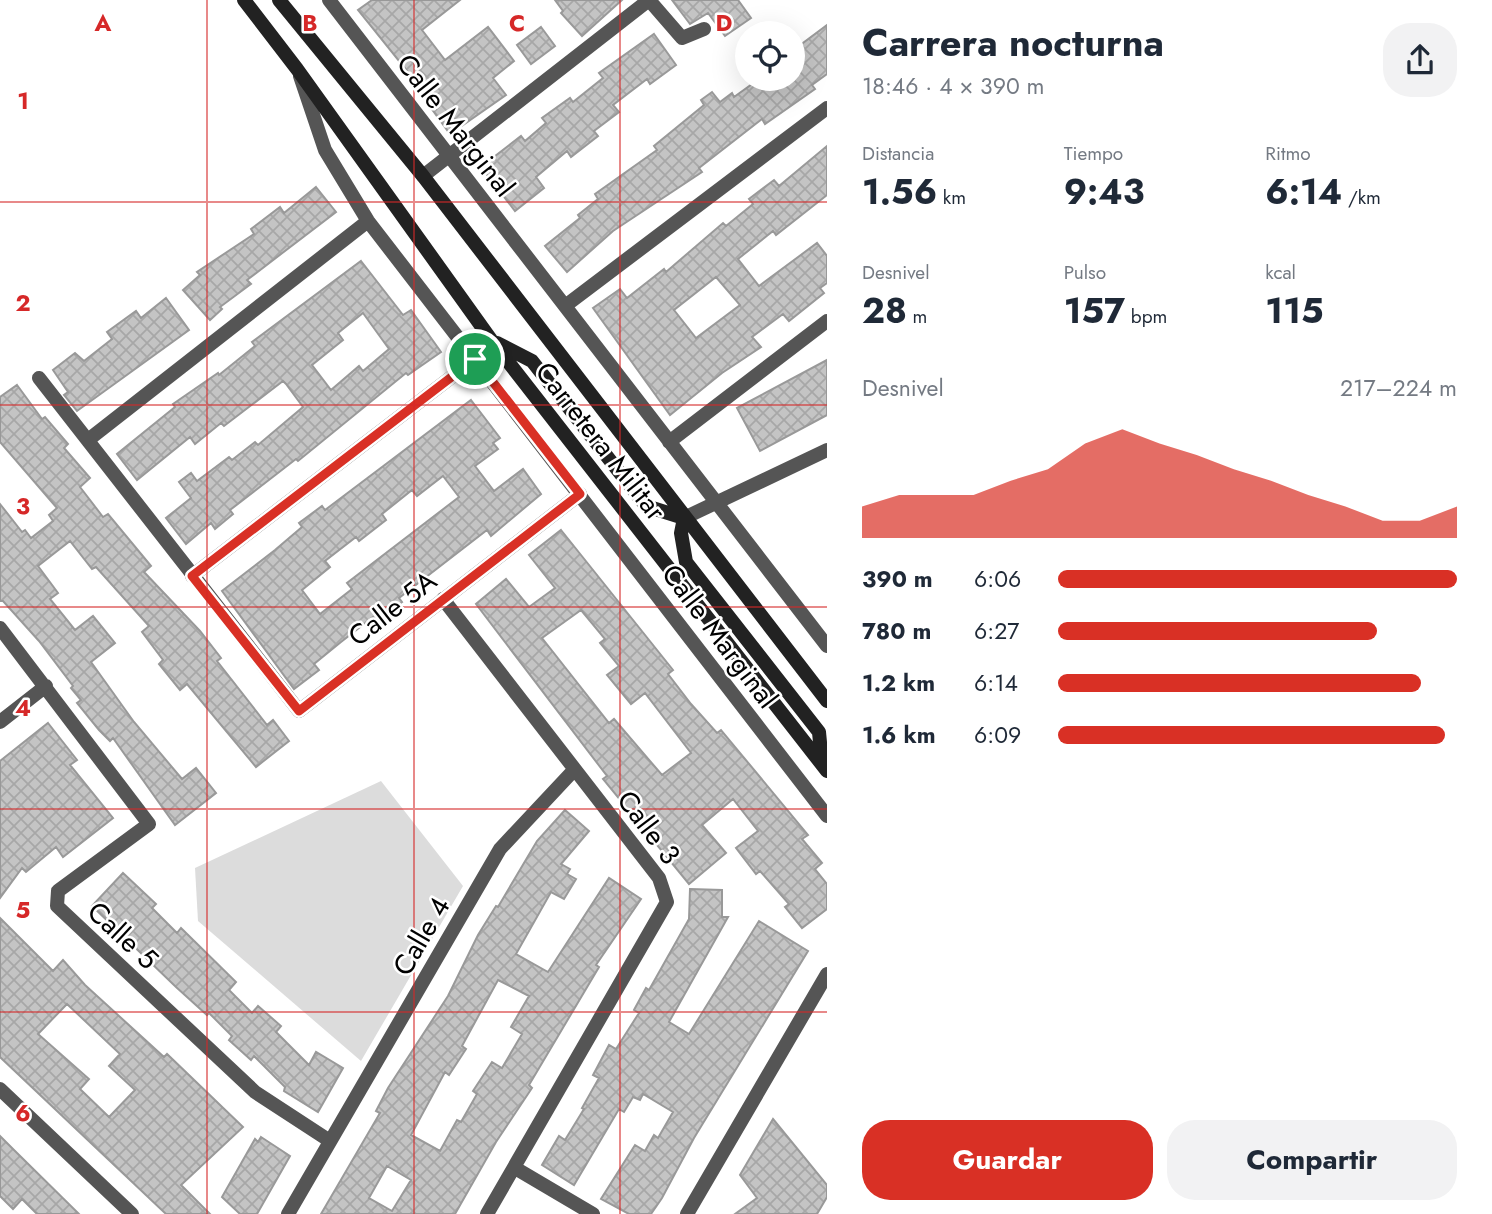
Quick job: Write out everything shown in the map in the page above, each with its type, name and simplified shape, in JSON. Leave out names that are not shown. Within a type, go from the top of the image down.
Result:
[{"type":"main road","name":"Carretera Militar","points":[[244,0],[297,69],[492,341],[825,768]]},
{"type":"main road","name":"Carretera Militar","points":[[279,0],[423,176],[827,701]]},
{"type":"main road","points":[[492,341],[533,361],[646,506],[684,518],[681,533],[686,562],[819,732],[825,768]]},
{"type":"street","points":[[423,176],[649,0],[682,38],[704,29]]},
{"type":"street","name":"Calle Marginal","points":[[334,2],[448,156],[827,646]]},
{"type":"street","name":"Calle Marginal","points":[[297,69],[326,150],[368,221],[827,816]]},
{"type":"street","points":[[565,306],[827,108]]},
{"type":"street","points":[[88,440],[368,221]]},
{"type":"street","points":[[669,442],[827,321]]},
{"type":"street","points":[[38,378],[192,576],[475,359]]},
{"type":"street","points":[[684,518],[827,450]]},
{"type":"street","name":"Calle 5A","points":[[192,576],[299,711],[580,494]]},
{"type":"street","name":"Calle 3","points":[[443,599],[659,878],[667,902],[487,1214]]},
{"type":"street","points":[[0,628],[46,686],[0,722]]},
{"type":"street","name":"Calle 5","points":[[46,686],[149,824],[58,891],[57,906],[255,1092],[330,1141]]},
{"type":"street","name":"Calle 4","points":[[288,1214],[500,849],[574,770]]},
{"type":"street","points":[[687,1214],[827,974]]},
{"type":"street","points":[[0,1089],[132,1214]]},
{"type":"street","points":[[515,1168],[593,1214]]},
{"type":"shaded area","points":[[381,781],[463,886],[361,1061],[198,921],[195,868]]},
{"type":"building","points":[[372,0],[460,0],[422,30],[445,60],[488,27],[514,61],[493,78],[506,95],[450,134],[410,79],[412,77],[358,10]]},
{"type":"building","points":[[555,0],[622,0],[582,36],[561,13],[563,11]]},
{"type":"building","points":[[672,0],[738,0],[751,18],[747,21],[735,21],[735,29],[725,36],[708,13],[690,24]]},
{"type":"building","points":[[827,25],[827,74],[812,85],[815,89],[765,124],[762,119],[699,168],[702,172],[613,231],[567,272],[545,246],[580,218],[578,215],[598,199],[595,194],[657,150],[654,146],[704,105],[701,100],[712,92],[720,102],[732,93],[734,97],[742,91],[805,91],[805,42]]},
{"type":"building","points":[[541,27],[555,46],[531,64],[517,45]]},
{"type":"building","points":[[654,34],[676,65],[650,84],[647,79],[613,105],[619,112],[594,131],[598,136],[571,157],[567,151],[536,177],[544,188],[515,211],[481,167],[521,136],[525,141],[546,123],[542,118],[570,98],[573,102],[603,78],[599,73]]},
{"type":"building","points":[[827,146],[827,195],[776,235],[773,231],[738,259],[759,286],[817,243],[827,256],[827,283],[820,288],[824,293],[789,321],[783,314],[752,337],[761,347],[722,373],[670,415],[593,308],[620,289],[627,298],[664,269],[666,272],[723,223],[726,226],[753,204],[749,199],[774,180],[779,186]],"holes":[[[716,277],[740,305],[696,338],[674,310]]]},
{"type":"building","points":[[316,187],[336,212],[247,280],[251,284],[220,307],[222,309],[210,320],[183,290],[200,275],[197,272],[254,234],[251,229],[280,207],[284,213]]},
{"type":"building","points":[[361,261],[403,315],[411,310],[441,352],[408,375],[406,373],[298,461],[296,459],[230,510],[233,514],[215,529],[211,523],[186,544],[166,518],[191,498],[179,482],[191,473],[197,481],[229,457],[232,460],[255,442],[258,445],[303,407],[286,384],[283,381],[224,426],[221,423],[195,444],[190,437],[137,480],[117,454],[175,407],[173,404],[218,373],[219,375],[255,346],[252,342]],"holes":[[[363,313],[389,349],[363,371],[359,366],[331,390],[312,365],[343,340],[338,333]]]},
{"type":"building","points":[[166,298],[189,330],[77,411],[64,395],[68,392],[53,370],[75,353],[84,361],[112,339],[107,332],[136,311],[141,318]]},
{"type":"building","points":[[827,360],[827,415],[760,451],[737,408]]},
{"type":"building","points":[[17,385],[42,419],[45,417],[68,444],[64,448],[90,478],[80,487],[103,517],[108,514],[151,566],[144,572],[200,631],[221,658],[217,661],[267,725],[273,720],[289,741],[256,767],[187,684],[180,690],[159,664],[163,660],[142,632],[149,626],[96,567],[92,569],[70,541],[38,566],[58,593],[50,599],[75,630],[93,616],[115,643],[91,662],[134,722],[182,779],[196,768],[216,793],[175,825],[113,738],[110,741],[77,703],[81,700],[71,688],[73,686],[39,641],[3,601],[0,601],[0,504],[22,532],[25,530],[31,538],[53,521],[49,515],[57,508],[0,442],[0,397]]},
{"type":"building","points":[[471,400],[500,438],[493,443],[498,449],[475,466],[494,491],[523,469],[541,494],[491,536],[487,530],[399,598],[402,602],[376,621],[373,617],[341,642],[314,664],[319,670],[294,689],[222,591],[302,527],[299,523],[322,506],[325,510]],"holes":[[[443,476],[459,497],[347,583],[352,589],[320,614],[302,590],[330,567],[325,561],[356,537],[359,541],[386,520],[382,514],[412,490],[417,496]]]},
{"type":"building","points":[[561,530],[673,670],[668,674],[691,704],[717,733],[721,730],[808,835],[802,839],[822,863],[815,869],[827,884],[827,909],[802,928],[785,907],[789,904],[760,871],[756,874],[736,848],[758,831],[733,799],[702,825],[726,853],[689,884],[603,779],[607,776],[476,604],[506,579],[529,607],[555,588],[529,555]],"holes":[[[581,610],[605,639],[600,643],[619,666],[607,675],[631,704],[645,693],[691,753],[662,775],[614,719],[609,723],[542,638]]]},
{"type":"building","points":[[48,723],[77,760],[70,765],[113,818],[63,857],[56,847],[26,872],[22,868],[0,898],[0,761]]},
{"type":"building","points":[[565,810],[589,831],[561,864],[570,869],[567,874],[576,879],[564,899],[551,892],[516,954],[548,972],[609,878],[641,899],[596,965],[599,967],[529,1085],[532,1088],[496,1142],[455,1214],[321,1214],[380,1113],[376,1111],[388,1088],[448,996],[478,935],[537,841]],"holes":[[[498,980],[529,996],[511,1027],[522,1034],[502,1068],[492,1062],[473,1091],[477,1094],[461,1122],[457,1120],[440,1151],[411,1135],[445,1072],[449,1075],[466,1049],[462,1046]],[[387,1166],[411,1180],[392,1211],[369,1198]]]},
{"type":"building","points":[[123,873],[156,904],[152,908],[177,933],[181,928],[236,982],[229,990],[252,1013],[258,1006],[281,1026],[276,1032],[309,1065],[316,1052],[343,1068],[318,1112],[284,1091],[285,1087],[254,1056],[251,1060],[229,1040],[232,1036],[209,1013],[207,1015],[176,987],[92,906]]},
{"type":"building","points":[[690,889],[722,890],[722,917],[728,917],[669,1022],[689,1034],[759,921],[808,951],[694,1138],[662,1198],[651,1214],[629,1214],[601,1199],[635,1145],[645,1151],[654,1135],[658,1138],[673,1112],[643,1094],[640,1100],[633,1097],[624,1112],[619,1109],[574,1185],[542,1165],[559,1136],[565,1140],[584,1109],[582,1108],[599,1078],[593,1075],[609,1045],[616,1049],[639,1013],[634,1010],[646,988],[649,990],[689,919]]},
{"type":"building","points":[[0,918],[53,971],[63,960],[85,985],[164,1057],[167,1054],[243,1127],[181,1185],[210,1214],[166,1214],[0,1057]],"holes":[[[67,1004],[120,1054],[109,1066],[135,1090],[109,1117],[80,1089],[89,1079],[38,1034]]]},
{"type":"building","points":[[773,1119],[827,1185],[827,1197],[817,1214],[735,1214],[757,1198],[740,1175]]},
{"type":"building","points":[[0,1136],[79,1214],[37,1214],[22,1199],[13,1209],[0,1196]]},
{"type":"building","points":[[261,1137],[290,1156],[257,1214],[240,1214],[222,1197],[255,1139],[258,1142]]},
{"type":"route","points":[[475,359],[580,494],[299,711],[192,576],[475,359]]}]
